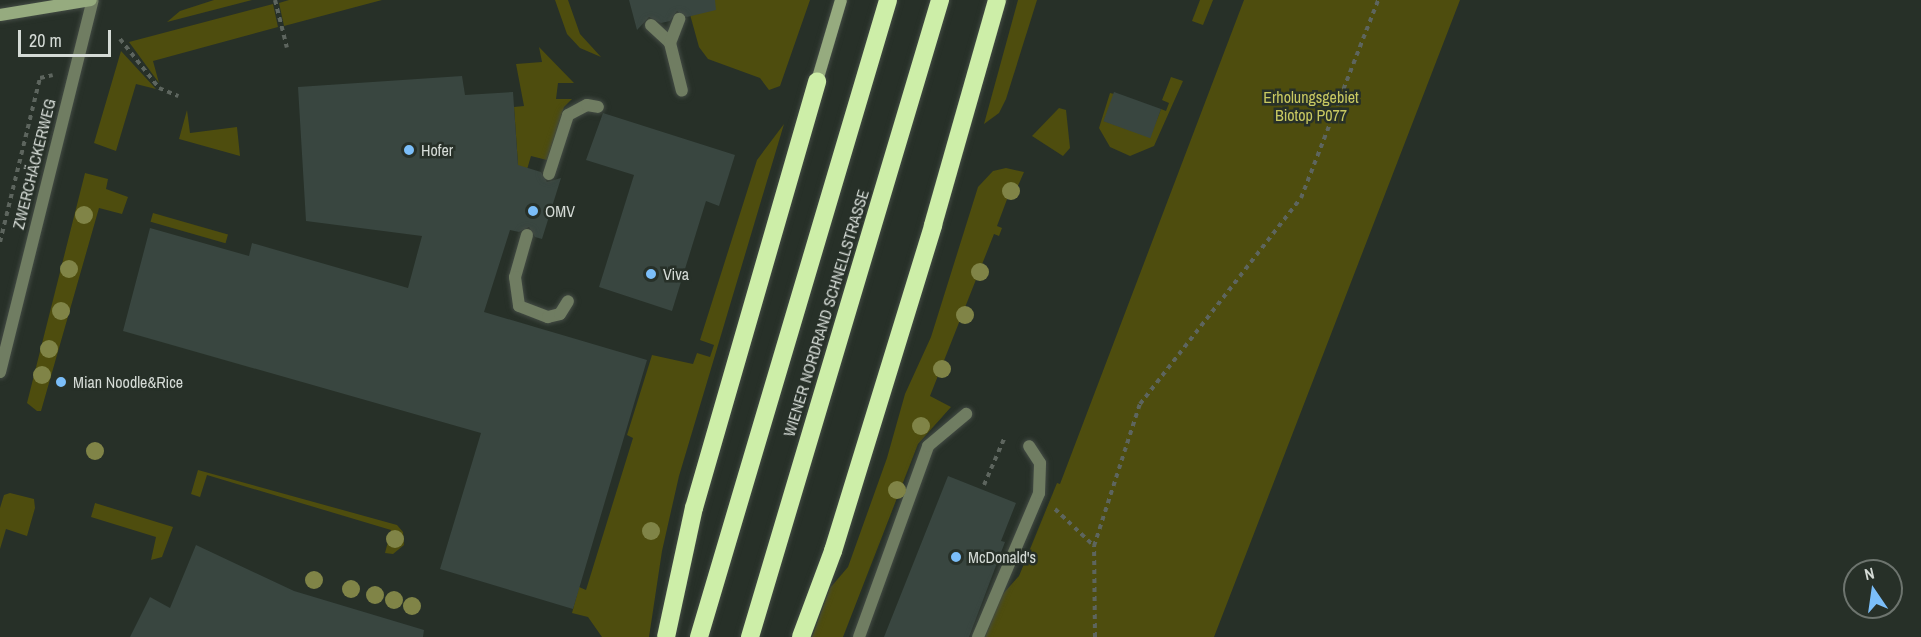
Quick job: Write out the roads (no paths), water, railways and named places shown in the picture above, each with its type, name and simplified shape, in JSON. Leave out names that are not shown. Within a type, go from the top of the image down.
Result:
[{"type":"highway","name":"WIENER NORDRAND SCHNELLSTRASSE","points":[[699,637],[888,0]]},
{"type":"highway","name":"WIENER NORDRAND SCHNELLSTRASSE","points":[[750,637],[940,0]]},
{"type":"highway","points":[[801,637],[833,551],[923,259],[997,0]]},
{"type":"highway","points":[[666,637],[700,486],[817,81]]},
{"type":"main road","points":[[0,15],[92,0]]},
{"type":"main road","points":[[817,81],[841,0]]},
{"type":"street","name":"ZWERCHÄCKERWEG","points":[[0,372],[92,0]]},
{"type":"street","points":[[670,43],[679,19]]},
{"type":"street","points":[[651,25],[670,43],[682,91]]},
{"type":"street","points":[[549,174],[568,115],[586,105],[598,107]]},
{"type":"street","points":[[527,235],[515,277],[519,306],[548,317],[560,314],[568,302]]},
{"type":"street","points":[[859,637],[928,446],[966,414]]},
{"type":"street","points":[[978,637],[1039,494],[1040,463],[1029,446]]},
{"type":"place","name":"Hofer","points":[[409,150]]},
{"type":"place","name":"OMV","points":[[533,211]]},
{"type":"place","name":"Viva","points":[[651,274]]},
{"type":"place","name":"Mian Noodle&Rice","points":[[61,382]]},
{"type":"place","name":"McDonald's","points":[[956,557]]},
{"type":"park label","name":"Erholungsgebiet Biotop P077","points":[[1311,106]]}]
